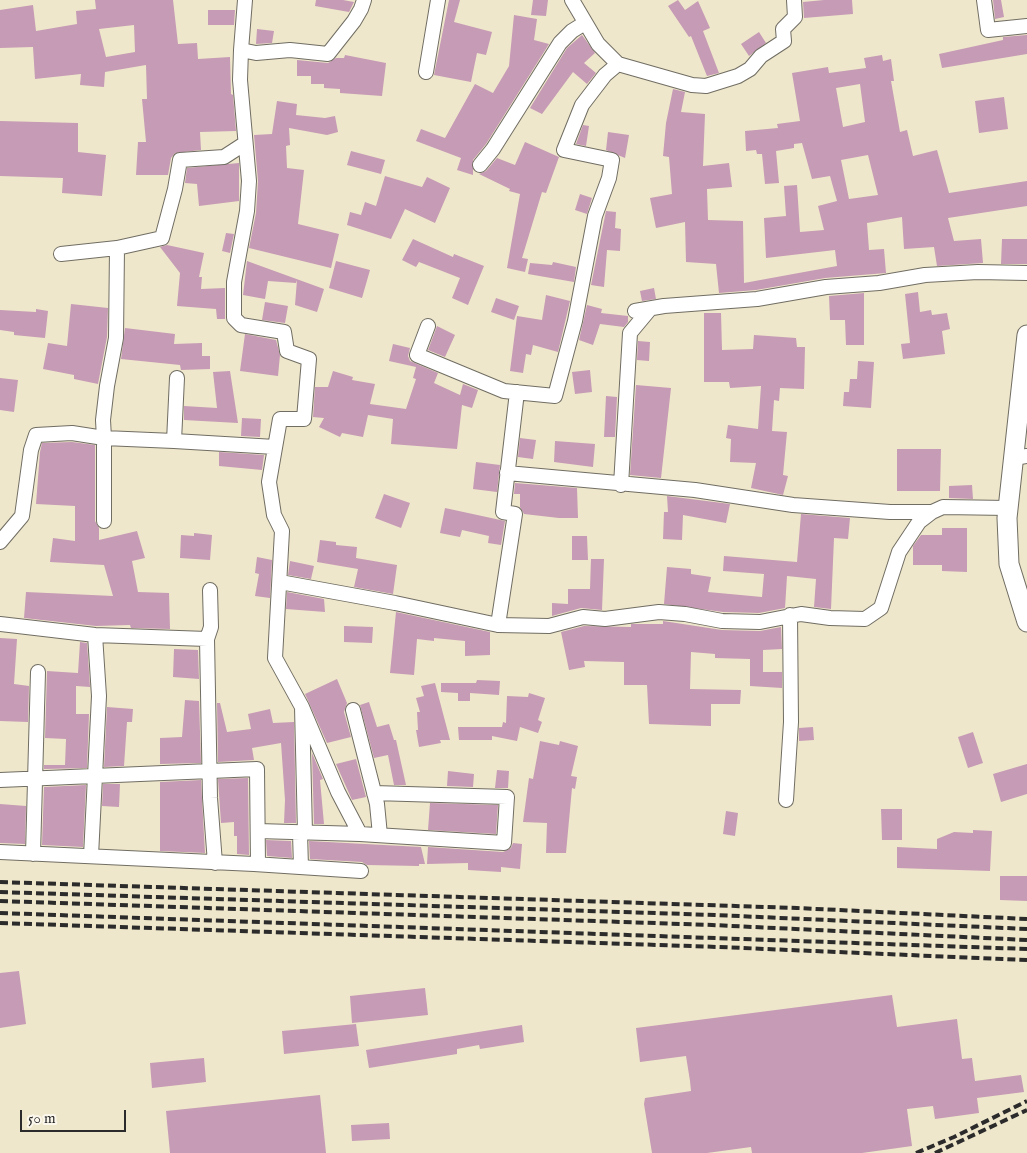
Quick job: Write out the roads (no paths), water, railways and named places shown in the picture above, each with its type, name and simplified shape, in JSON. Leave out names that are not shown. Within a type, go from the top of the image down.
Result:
[{"type":"main road","points":[[1027,335],[1020,457],[1008,508],[1010,564],[1027,622]]},
{"type":"street","points":[[245,0],[240,80],[244,144],[249,181],[247,211],[234,282],[234,318],[241,325],[284,332],[287,351],[309,359],[304,419],[280,419],[269,482],[274,515],[282,531],[276,658],[302,707],[338,792],[360,834]]},
{"type":"street","points":[[241,50],[256,53],[290,50],[328,54],[358,15],[364,0]]},
{"type":"street","points":[[426,72],[438,0]]},
{"type":"street","points":[[572,0],[603,51],[618,64],[699,86],[706,86],[738,76],[750,69],[761,56],[784,41],[783,29],[794,17],[794,0]]},
{"type":"street","points":[[984,0],[988,30],[1027,26]]},
{"type":"street","points":[[480,165],[493,149],[560,43],[572,31],[585,23]]},
{"type":"street","points":[[428,326],[417,355],[461,375],[504,390],[555,396],[575,321],[595,216],[609,178],[612,160],[564,150],[582,105],[605,75],[618,64]]},
{"type":"street","points":[[61,254],[117,248],[162,238],[175,189],[180,160],[224,157],[244,144]]},
{"type":"street","points":[[104,521],[103,420],[117,329],[117,248]]},
{"type":"street","points":[[635,311],[664,306],[757,299],[826,287],[879,283],[925,275],[978,272],[1027,273]]},
{"type":"street","points":[[621,485],[630,333],[650,309]]},
{"type":"street","points":[[174,441],[177,378]]},
{"type":"street","points":[[498,625],[515,514],[503,512],[517,392]]},
{"type":"street","points":[[0,542],[22,516],[31,450],[36,435],[72,433],[104,438],[275,447]]},
{"type":"street","points":[[507,473],[621,485],[695,490],[793,505],[890,512],[932,512]]},
{"type":"street","points":[[280,582],[395,602],[498,625],[549,626],[583,617],[605,618],[659,612],[685,614],[722,621],[760,622],[790,615],[865,619],[881,608],[899,552],[919,522],[932,512],[943,507],[1008,508]]},
{"type":"street","points":[[210,590],[211,627],[207,639],[209,772],[215,863]]},
{"type":"street","points":[[786,800],[791,722],[790,615]]},
{"type":"street","points":[[0,624],[95,635],[207,639]]},
{"type":"street","points":[[91,856],[99,696],[95,635]]},
{"type":"street","points":[[33,854],[38,672]]},
{"type":"street","points":[[301,867],[303,833],[302,707]]},
{"type":"street","points":[[353,710],[374,793],[380,835]]},
{"type":"street","points":[[0,780],[257,769],[258,864]]},
{"type":"street","points":[[258,831],[360,834],[504,843],[507,797],[374,793]]},
{"type":"street","points":[[0,852],[258,864],[361,871]]},
{"type":"railway","points":[[0,882],[797,908],[1027,919]]},
{"type":"railway","points":[[0,892],[715,915],[1027,929]]},
{"type":"railway","points":[[0,901],[712,925],[1027,940]]},
{"type":"railway","points":[[0,913],[1027,949]]},
{"type":"railway","points":[[0,923],[719,947],[1027,960]]},
{"type":"railway","points":[[916,1153],[954,1137],[1027,1101]]},
{"type":"railway","points":[[935,1153],[1027,1110]]}]
